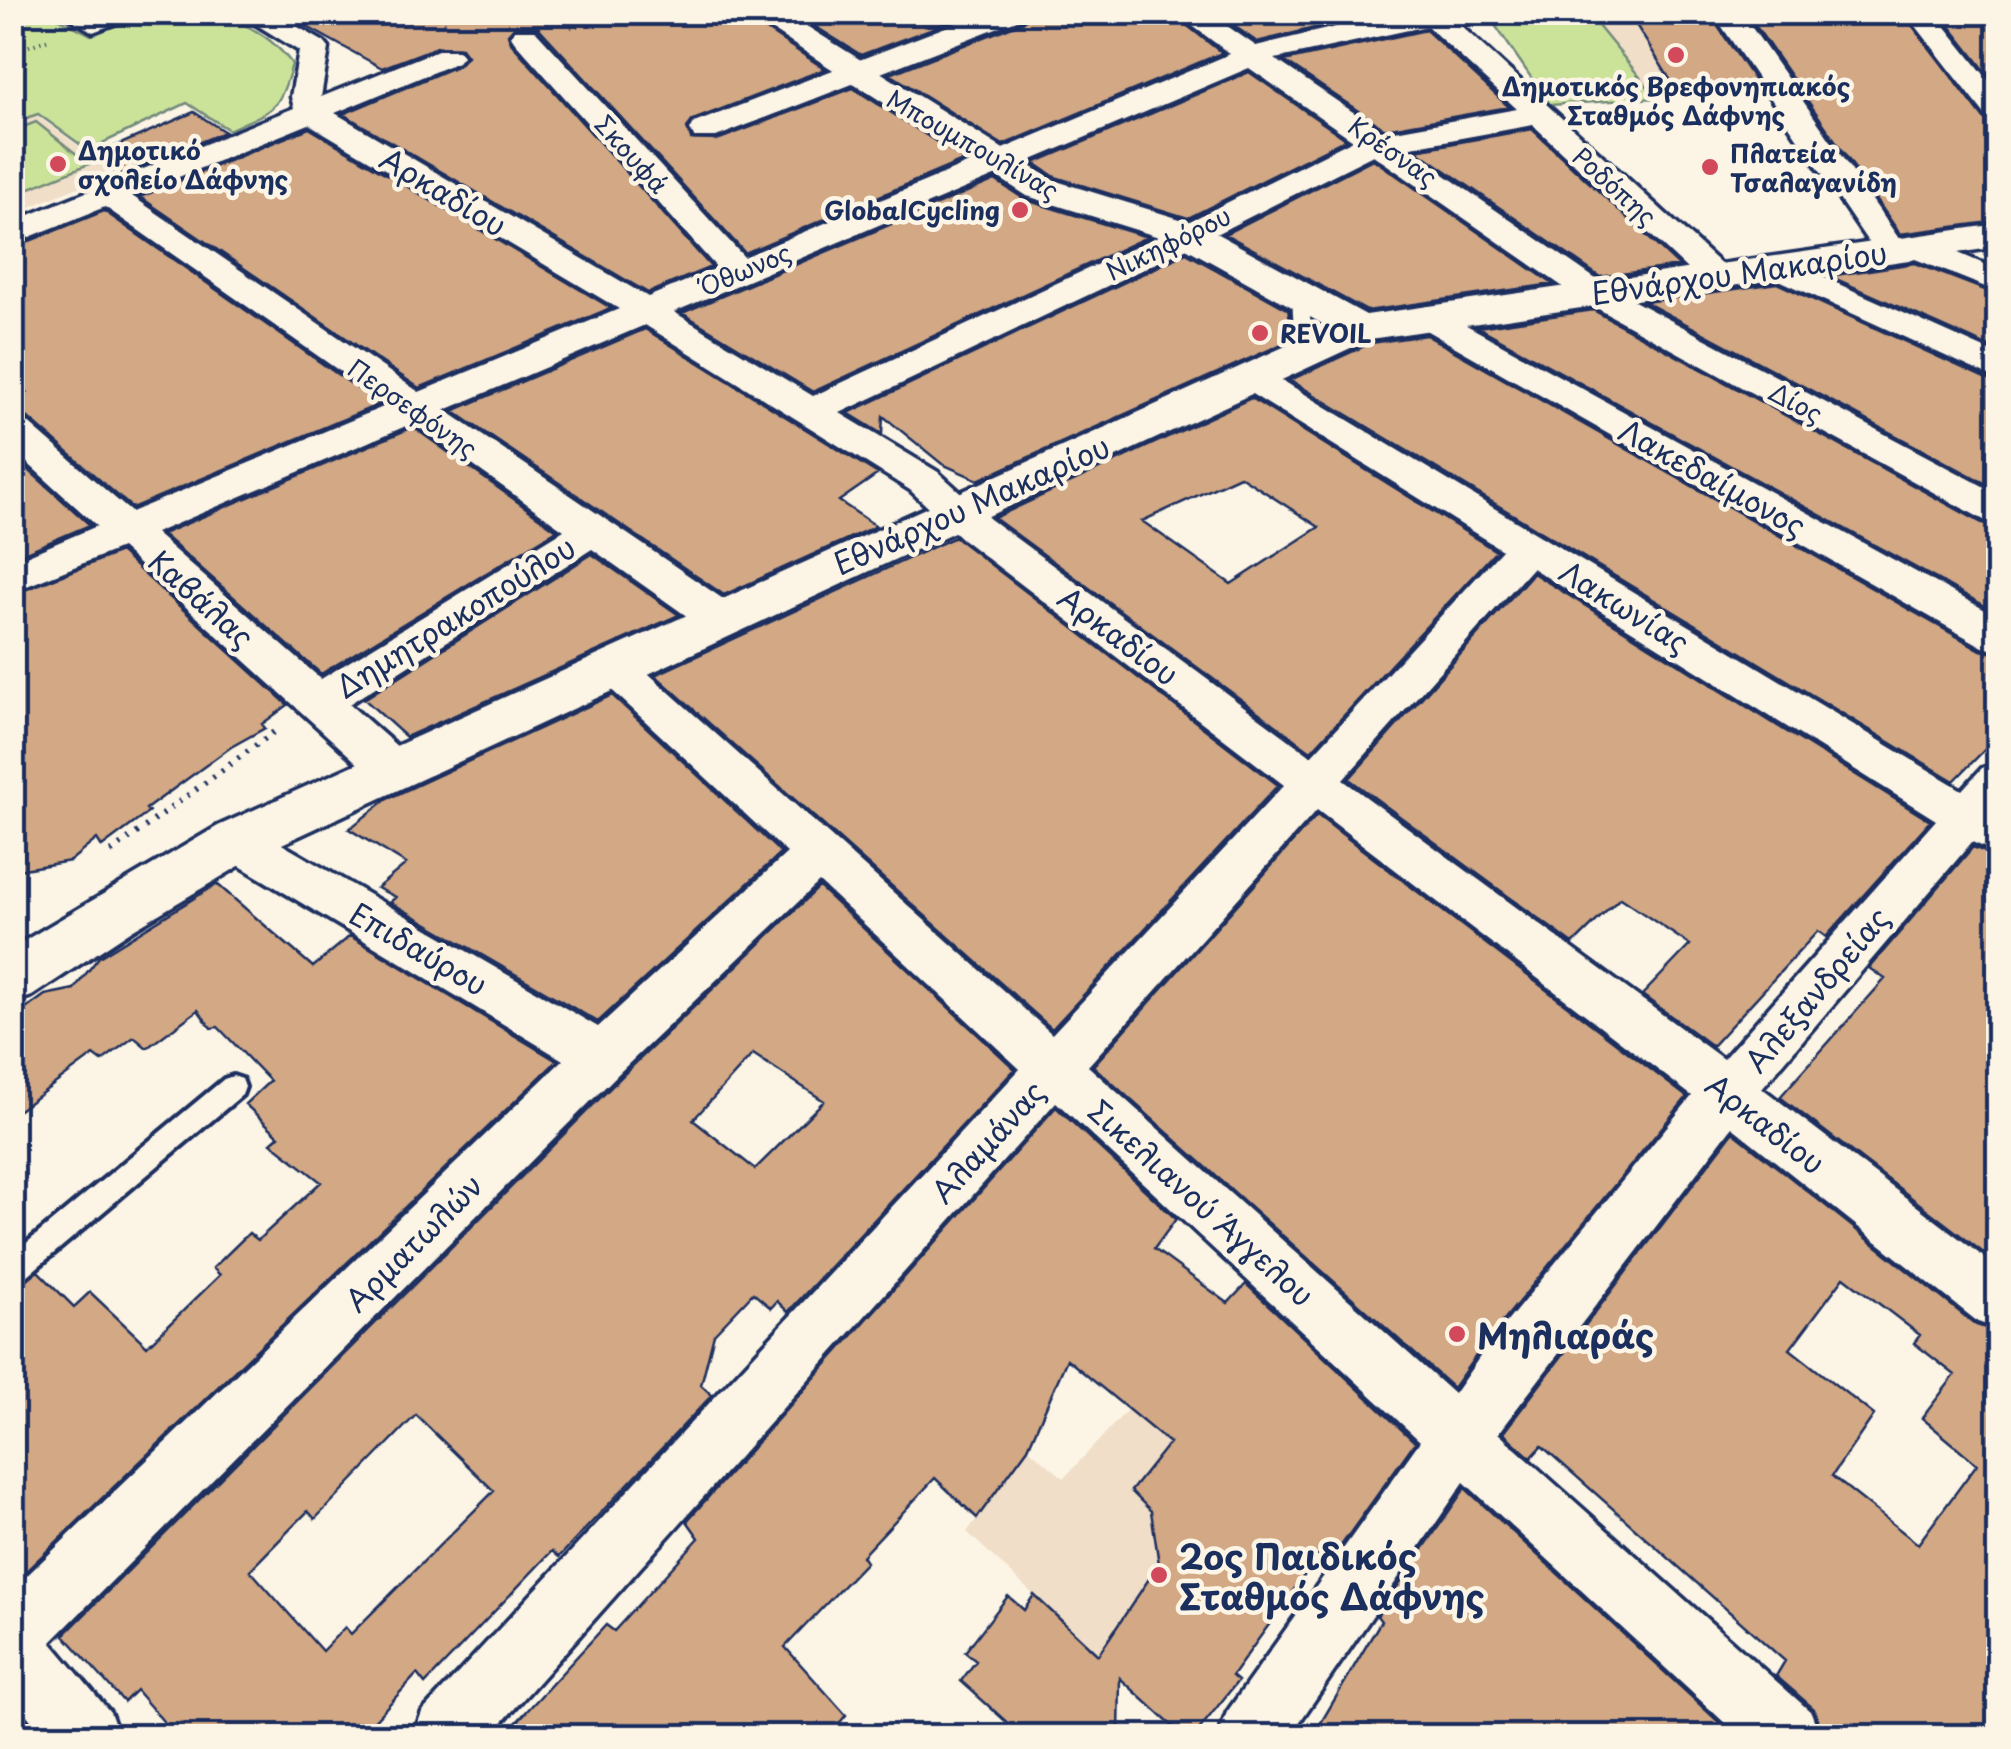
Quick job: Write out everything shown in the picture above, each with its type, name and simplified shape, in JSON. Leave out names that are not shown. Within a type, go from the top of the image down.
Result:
[{"type":"street","points":[[84,18],[120,12]]},
{"type":"street","points":[[250,12],[314,48],[306,96],[311,112]]},
{"type":"street","name":"Μπουμπουλίνας","points":[[760,12],[851,73],[1054,195],[1189,234],[1360,328]]},
{"type":"street","points":[[705,130],[1012,12]]},
{"type":"street","name":"Κρέσνας","points":[[1188,12],[1594,293]]},
{"type":"street","name":"Όθωνος","points":[[12,578],[1254,55],[1431,14],[1492,12]]},
{"type":"street","points":[[1726,12],[1904,249],[1998,282]]},
{"type":"street","points":[[1919,12],[1998,111]]},
{"type":"street","name":"Ροδόπης","points":[[1431,14],[1714,276]]},
{"type":"street","name":"Σκουφά","points":[[525,36],[738,271]]},
{"type":"street","points":[[12,234],[448,56]]},
{"type":"street","name":"Αρκαδίου","points":[[311,112],[647,310],[924,481],[976,529],[1728,1093],[1998,1302]]},
{"type":"street","name":"Νικηφόρου","points":[[810,412],[1366,146],[1538,114]]},
{"type":"street","name":"Περσεφόνης","points":[[109,195],[720,618]]},
{"type":"street","name":"Εθνάρχου Μακαρίου","points":[[17,969],[237,841],[1360,328],[1998,236]]},
{"type":"street","points":[[1778,267],[1998,369]]},
{"type":"street","name":"Δίος","points":[[1594,293],[1998,511]]},
{"type":"street","name":"Λακεδαίμονος","points":[[1427,317],[1998,636]]},
{"type":"street","name":"Λακωνίας","points":[[1252,378],[1529,546],[1987,810]]},
{"type":"street","name":"Καβάλας","points":[[12,428],[392,768]]},
{"type":"street","name":"Δημητρακοπούλου","points":[[318,702],[592,531]]},
{"type":"street","name":"Αλαμάνας","points":[[446,1736],[1529,546]]},
{"type":"street","name":"Σικελιανού Άγγελου","points":[[616,668],[1787,1736]]},
{"type":"street","name":"Αλεξανδρείας","points":[[1251,1736],[1508,1366],[1728,1093],[1987,810]]},
{"type":"street","name":"Επιδαύρου","points":[[237,841],[602,1056]]},
{"type":"street","name":"Αρματωλών","points":[[12,1635],[602,1056],[818,854]]},
{"type":"street","points":[[12,1645],[86,1736]]},
{"type":"lane","points":[[1300,294],[1304,353]]},
{"type":"lane","points":[[12,1272],[233,1087]]},
{"type":"path","points":[[525,36],[638,12]]},
{"type":"path","points":[[106,856],[318,702]]},
{"type":"shaded area","name":"Δημοτικός Βρεφονηπιακός Σταθμός Δάφνης","points":[[1706,13],[1755,94],[1657,98],[1589,15]]},
{"type":"shaded area","name":"Δημοτικό σχολείο Δάφνης","points":[[36,115],[115,172],[13,214],[13,124]]},
{"type":"shaded area","name":"2ος Παιδικός Σταθμός Δάφνης","points":[[1142,1394],[1319,1555],[1245,1659],[1240,1653],[1228,1673],[1238,1681],[1194,1736],[1183,1736],[967,1532],[1028,1448],[1064,1478]]},
{"type":"green space","points":[[13,12],[48,13],[91,35],[150,12],[210,14],[264,36],[292,64],[283,92],[272,108],[229,130],[187,103],[88,150],[38,114],[13,123]]},
{"type":"green space","points":[[1589,15],[1657,98],[1550,105],[1493,22]]},
{"type":"green space","points":[[36,122],[89,164],[13,195],[13,131]]},
{"type":"building","points":[[280,12],[740,12],[825,69],[693,120],[687,128],[691,139],[717,140],[853,88],[965,160],[745,253],[538,27],[515,26],[508,34],[512,44],[711,267],[648,293],[343,114],[459,65],[467,56],[461,48],[437,47],[382,68]]},
{"type":"building","points":[[792,12],[948,12],[973,13],[861,55]]},
{"type":"building","points":[[1170,12],[1222,53],[1003,145],[890,74],[1023,22],[1029,14]]},
{"type":"building","points":[[1214,12],[1380,12],[1257,42]]},
{"type":"building","name":"Δημοτικός Βρεφονηπιακός Σταθμός Δάφνης","points":[[1628,12],[1708,12],[1757,84],[1674,86]]},
{"type":"building","points":[[1746,12],[1902,12],[1984,119],[1998,123],[1998,221],[1900,234]]},
{"type":"building","points":[[1939,12],[1998,12],[1998,87]]},
{"type":"building","points":[[1426,30],[1509,107],[1385,129],[1284,61]]},
{"type":"building","points":[[1249,72],[1346,139],[1188,218],[1055,177],[1034,163]]},
{"type":"building","points":[[194,112],[225,132],[119,175],[93,156]]},
{"type":"building","points":[[309,128],[611,308],[419,388],[140,197]]},
{"type":"building","points":[[1532,129],[1679,266],[1600,277],[1416,150]]},
{"type":"building","points":[[1373,159],[1553,284],[1367,311],[1225,234]]},
{"type":"building","points":[[995,180],[1026,200],[1147,237],[813,392],[682,313]]},
{"type":"building","points":[[104,211],[380,404],[132,508],[27,417],[12,413],[12,399],[27,392],[12,380],[12,248]]},
{"type":"building","points":[[1186,253],[1289,310],[1291,340],[978,480],[942,464],[883,416],[882,434],[848,413]]},
{"type":"building","points":[[1915,263],[1998,295],[1998,351],[1829,276]]},
{"type":"building","points":[[1777,283],[1998,384],[1998,490],[1645,302]]},
{"type":"building","points":[[1593,310],[1982,523],[1998,527],[1998,613],[1478,327]]},
{"type":"building","points":[[645,329],[878,474],[839,501],[876,526],[724,595],[453,411]]},
{"type":"building","points":[[1426,335],[1981,650],[1998,654],[1998,736],[1954,781],[1290,380],[1371,343]]},
{"type":"building","points":[[1251,398],[1496,551],[1311,751],[994,518]],"holes":[[[1240,476],[1319,527],[1231,584],[1142,521]]]},
{"type":"building","points":[[413,427],[557,530],[321,674],[162,534]]},
{"type":"building","points":[[12,455],[90,525],[12,558]]},
{"type":"building","points":[[955,537],[1278,785],[1052,1029],[655,675]]},
{"type":"building","points":[[120,552],[288,705],[262,724],[265,728],[231,747],[146,809],[149,812],[102,847],[97,839],[70,861],[12,871],[12,595]]},
{"type":"building","points":[[592,554],[679,615],[406,737],[364,699]]},
{"type":"building","points":[[1533,573],[1930,821],[1826,937],[1818,931],[1712,1046],[1642,995],[1690,945],[1620,898],[1573,944],[1349,779]]},
{"type":"building","points":[[612,695],[781,853],[598,1022],[390,902],[396,897],[377,888],[406,864],[349,829],[387,799]]},
{"type":"building","points":[[1317,815],[1687,1097],[1485,1343],[1453,1388],[1093,1066]]},
{"type":"building","points":[[1973,847],[1998,857],[1998,1264],[1780,1097],[1885,979],[1869,968]]},
{"type":"building","points":[[217,884],[313,967],[350,936],[557,1061],[19,1578],[12,1572],[12,1289],[38,1271],[74,1307],[90,1292],[147,1346],[220,1275],[213,1268],[249,1233],[258,1240],[321,1182],[271,1143],[279,1136],[245,1104],[270,1081],[218,1027],[211,1028],[198,1010],[147,1048],[134,1037],[102,1061],[94,1055],[12,1115],[12,1019],[45,995],[74,989],[99,957]]},
{"type":"building","points":[[819,887],[1015,1069],[788,1312],[777,1301],[771,1308],[753,1293],[714,1334],[701,1385],[712,1395],[559,1557],[552,1551],[425,1684],[417,1674],[360,1736],[176,1736],[136,1690],[124,1702],[64,1635],[623,1075]],"holes":[[[753,1054],[824,1101],[755,1169],[693,1120]],[[416,1415],[494,1491],[351,1634],[345,1627],[322,1651],[250,1570],[308,1511],[315,1519]]]},
{"type":"building","points":[[1056,1107],[1176,1219],[1154,1249],[1228,1303],[1246,1284],[1415,1442],[1328,1564],[1319,1555],[1232,1676],[1238,1681],[1194,1736],[1183,1736],[1120,1678],[1119,1736],[1022,1736],[961,1681],[976,1661],[965,1652],[1008,1596],[1024,1610],[1034,1595],[1098,1655],[1159,1564],[1151,1511],[1131,1491],[1169,1443],[1067,1359],[1028,1448],[977,1518],[935,1478],[862,1556],[866,1562],[785,1647],[846,1715],[829,1736],[504,1736],[606,1625],[614,1631],[699,1538],[687,1521]]},
{"type":"building","points":[[1733,1132],[1976,1325],[1998,1332],[1998,1736],[1823,1736],[1814,1709],[1776,1676],[1785,1661],[1542,1446],[1531,1458],[1503,1433]],"holes":[[[1844,1277],[1920,1335],[1914,1343],[1955,1375],[1922,1418],[1977,1464],[1918,1544],[1832,1476],[1874,1415],[1790,1349]]]},
{"type":"building","points":[[1465,1488],[1734,1736],[1313,1736],[1381,1621],[1377,1616]]},
{"type":"place","name":"Δημοτικός Βρεφονηπιακός Σταθμός Δάφνης","points":[[1676,55]]},
{"type":"place","name":"Δημοτικό σχολείο Δάφνης","points":[[58,164]]},
{"type":"place","name":"Πλατεία Τσαλαγανίδη","points":[[1710,167]]},
{"type":"place","name":"GlobalCycling","points":[[1020,210]]},
{"type":"place","name":"REVOIL","points":[[1260,333]]},
{"type":"place","name":"Μηλιαράς","points":[[1457,1334]]},
{"type":"place","name":"2ος Παιδικός Σταθμός Δάφνης","points":[[1159,1575]]}]
